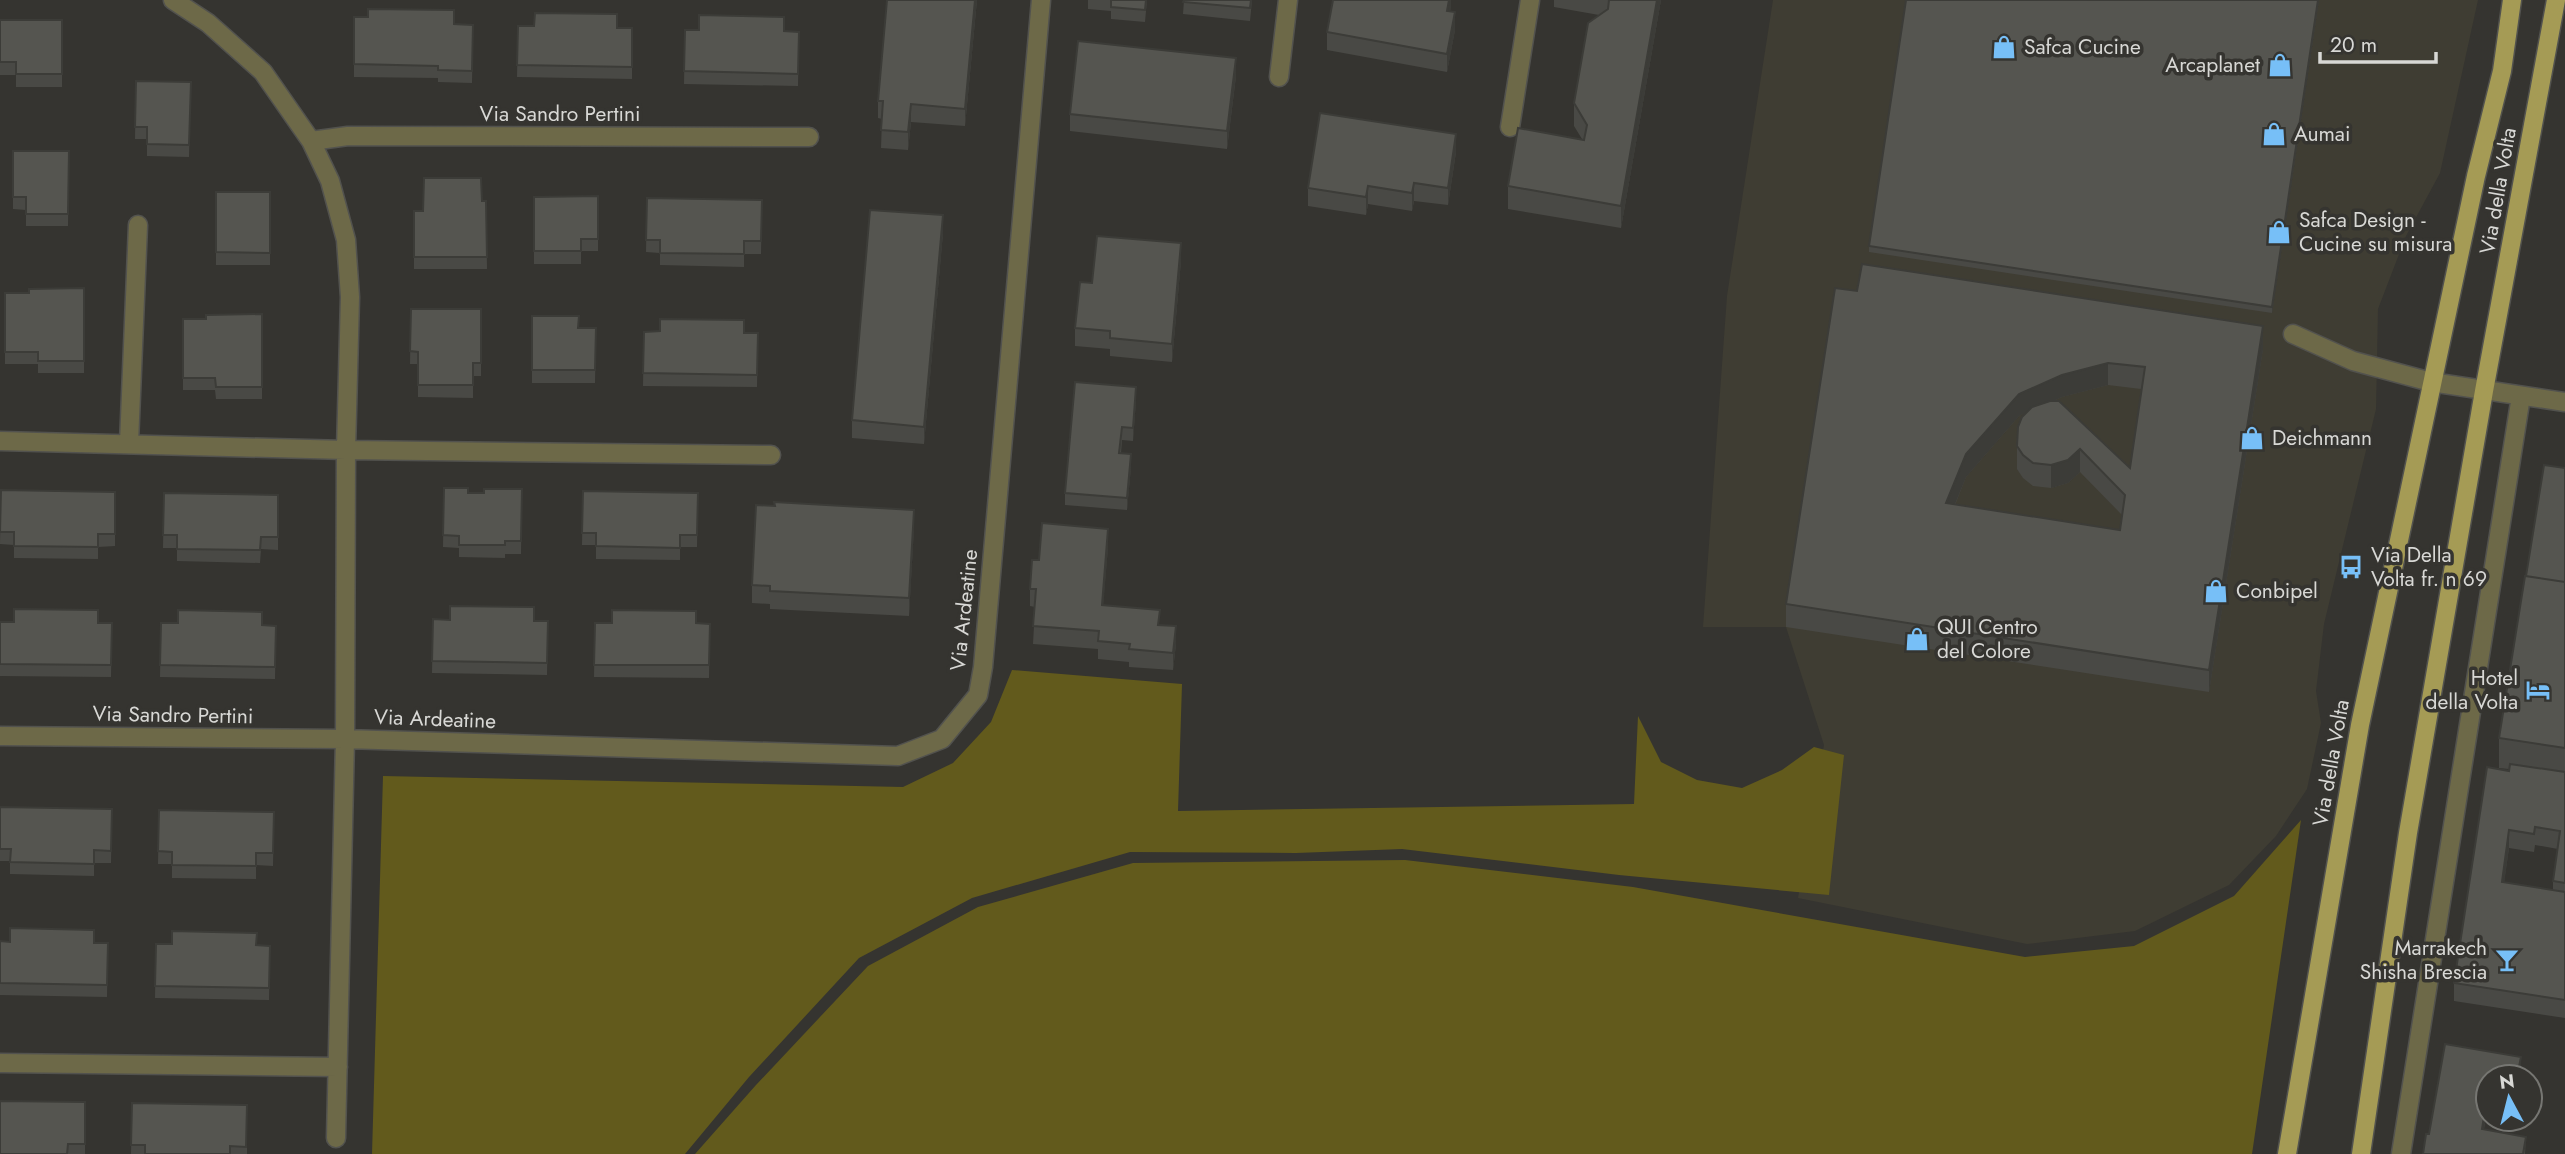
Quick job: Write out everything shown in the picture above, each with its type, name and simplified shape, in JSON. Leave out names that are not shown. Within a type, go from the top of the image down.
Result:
[{"type":"main road","name":"Via della Volta","points":[[2287,1154],[2360,724],[2431,382],[2502,71],[2512,0]]},
{"type":"main road","name":"Via della Volta","points":[[2361,1154],[2407,833],[2556,0]]},
{"type":"street","points":[[173,0],[208,23],[263,72],[311,141],[330,181],[346,240],[350,297],[346,450],[345,739],[336,1138]]},
{"type":"street","name":"Via Ardeatine","points":[[345,739],[898,756],[942,739],[978,695],[983,667],[1041,0]]},
{"type":"street","points":[[1279,77],[1288,0]]},
{"type":"street","points":[[1510,127],[1530,0]]},
{"type":"street","name":"Via Sandro Pertini","points":[[311,141],[348,136],[809,137]]},
{"type":"street","points":[[129,443],[138,225]]},
{"type":"street","points":[[2293,334],[2353,361],[2431,382],[2565,402]]},
{"type":"street","points":[[2401,1154],[2521,396]]},
{"type":"street","points":[[0,441],[346,450],[772,455]]},
{"type":"street","name":"Via Sandro Pertini","points":[[0,736],[345,739]]},
{"type":"street","points":[[0,1063],[338,1067]]},
{"type":"shaded area","points":[[1773,0],[2478,0],[2440,173],[2406,236],[2378,309],[2376,409],[2324,624],[2316,691],[2321,723],[2307,789],[2276,836],[2229,885],[2135,931],[2027,944],[1798,898],[1824,745],[1786,627],[1703,627],[1727,296]]},
{"type":"shaded area","points":[[1012,670],[1182,684],[1178,811],[1634,804],[1638,716],[1661,762],[1697,780],[1742,788],[1782,770],[1814,747],[1844,755],[1829,895],[1619,875],[1402,849],[1296,853],[1130,852],[972,898],[859,958],[749,1077],[685,1154],[372,1154],[383,776],[903,787],[953,763],[991,722]]},
{"type":"shaded area","points":[[2301,820],[2252,1154],[695,1154],[868,966],[978,907],[1133,863],[1405,860],[1633,887],[2025,957],[2134,946],[2234,896]]},
{"type":"building","points":[[887,0],[975,0],[965,109],[911,104],[908,132],[881,130],[883,101],[878,101]]},
{"type":"building","points":[[1111,0],[1146,0],[1145,10],[1111,7]]},
{"type":"building","points":[[1251,0],[1250,8],[1183,2]]},
{"type":"building","points":[[1333,0],[1449,0],[1447,11],[1455,12],[1447,54],[1327,32]]},
{"type":"building","points":[[1609,0],[1657,0],[1621,206],[1508,186],[1518,128],[1584,140],[1587,125],[1574,103],[1588,23],[1608,9]]},
{"type":"building","points":[[1906,0],[2318,0],[2272,307],[1869,246]]},
{"type":"building","points":[[368,9],[454,10],[454,24],[473,25],[472,71],[438,70],[438,66],[354,64],[354,17],[368,17]]},
{"type":"building","points":[[535,13],[617,14],[617,28],[632,28],[632,67],[517,65],[518,26],[534,26]]},
{"type":"building","points":[[699,15],[784,17],[784,31],[799,32],[798,74],[684,71],[685,30],[699,30]]},
{"type":"building","points":[[0,20],[62,20],[62,74],[16,74],[16,62],[0,62]]},
{"type":"building","points":[[1078,41],[1236,58],[1227,131],[1070,114]]},
{"type":"building","points":[[136,81],[191,82],[189,145],[147,144],[147,127],[135,127]]},
{"type":"building","points":[[1320,113],[1456,134],[1448,188],[1414,183],[1412,193],[1368,186],[1366,197],[1308,188]]},
{"type":"building","points":[[13,151],[69,151],[68,214],[26,214],[26,197],[13,197]]},
{"type":"building","points":[[424,178],[481,178],[482,201],[486,201],[487,257],[414,257],[414,211],[423,211]]},
{"type":"building","points":[[216,192],[270,192],[270,253],[216,252]]},
{"type":"building","points":[[598,196],[598,239],[581,239],[581,251],[534,251],[534,197]]},
{"type":"building","points":[[647,198],[762,200],[761,241],[744,241],[744,254],[660,253],[660,240],[646,240]]},
{"type":"building","points":[[870,210],[943,215],[924,427],[852,420]]},
{"type":"building","points":[[1097,236],[1181,243],[1172,344],[1110,338],[1110,331],[1075,328],[1080,282],[1092,283]]},
{"type":"building","points":[[1862,264],[2263,326],[2209,670],[1786,604],[1835,288],[1857,291]],"holes":[[[2108,363],[2145,367],[2130,468],[2059,401],[2032,407],[2022,417],[2018,427],[2017,446],[2033,463],[2051,465],[2068,460],[2080,449],[2125,495],[2120,530],[1946,503],[1966,454],[2019,394],[2062,375]]]},
{"type":"building","points":[[84,288],[84,361],[38,361],[38,352],[5,352],[5,293],[29,293],[29,289]]},
{"type":"building","points":[[411,309],[481,309],[481,363],[473,363],[473,385],[418,385],[418,352],[410,351]]},
{"type":"building","points":[[262,314],[262,387],[216,387],[215,378],[183,378],[183,319],[206,319],[206,315]]},
{"type":"building","points":[[532,316],[579,316],[578,328],[596,328],[595,370],[532,370]]},
{"type":"building","points":[[660,319],[744,320],[744,333],[758,333],[757,375],[643,373],[644,332],[660,331]]},
{"type":"building","points":[[1075,382],[1136,387],[1133,428],[1122,427],[1119,453],[1131,454],[1127,498],[1065,493]]},
{"type":"building","points":[[2544,465],[2565,468],[2565,582],[2526,576]]},
{"type":"building","points":[[444,488],[468,488],[468,493],[484,493],[484,489],[522,489],[521,541],[505,541],[505,545],[459,545],[459,536],[443,535]]},
{"type":"building","points":[[1,490],[115,492],[115,534],[98,534],[98,547],[14,546],[14,532],[0,532]]},
{"type":"building","points":[[583,491],[698,493],[697,535],[680,535],[680,548],[596,546],[596,533],[582,533]]},
{"type":"building","points":[[164,493],[278,495],[278,537],[261,537],[260,550],[177,549],[177,535],[163,535]]},
{"type":"building","points":[[774,502],[914,510],[909,598],[770,591],[770,586],[752,585],[756,505],[775,506]]},
{"type":"building","points":[[1042,523],[1108,529],[1102,605],[1160,610],[1158,625],[1176,626],[1173,653],[1129,649],[1130,644],[1098,641],[1099,631],[1033,626],[1036,589],[1030,589],[1032,560],[1039,560]]},
{"type":"building","name":"Hotel della Volta","points":[[2525,576],[2565,582],[2565,748],[2499,738]]},
{"type":"building","points":[[450,606],[534,607],[534,621],[548,621],[547,663],[432,661],[433,619],[450,620]]},
{"type":"building","points":[[14,609],[98,610],[98,623],[112,623],[111,665],[0,664],[0,622],[14,622]]},
{"type":"building","points":[[178,610],[262,612],[262,625],[276,626],[275,667],[160,665],[161,623],[178,623]]},
{"type":"building","points":[[612,610],[696,611],[696,623],[710,624],[709,665],[594,665],[595,623],[612,623]]},
{"type":"building","points":[[2510,764],[2565,772],[2565,883],[2553,881],[2560,831],[2535,827],[2534,834],[2509,830],[2502,882],[2565,892],[2565,1000],[2454,983],[2487,767],[2509,771]]},
{"type":"building","points":[[0,807],[112,809],[111,851],[94,850],[94,864],[10,862],[11,849],[0,849]]},
{"type":"building","points":[[159,810],[274,812],[273,853],[256,853],[256,866],[172,865],[172,852],[158,851]]},
{"type":"building","points":[[10,928],[94,930],[94,943],[108,943],[107,985],[0,983],[0,941],[10,942]]},
{"type":"building","points":[[172,931],[257,933],[256,945],[270,946],[269,988],[155,986],[156,944],[172,944]]},
{"type":"building","points":[[2445,1044],[2521,1057],[2520,1063],[2474,1063],[2474,1133],[2504,1133],[2526,1137],[2523,1154],[2423,1154],[2426,1134],[2429,1134]]},
{"type":"building","points":[[0,1101],[85,1102],[85,1144],[68,1144],[67,1154],[0,1154]]},
{"type":"building","points":[[132,1103],[247,1105],[246,1147],[230,1146],[230,1154],[145,1154],[145,1145],[131,1145]]},
{"type":"place","name":"Safca Cucine","points":[[2004,47]]},
{"type":"place","name":"Arcaplanet","points":[[2280,65]]},
{"type":"place","name":"Aumai","points":[[2274,134]]},
{"type":"place","name":"Safca Design - Cucine su misura","points":[[2279,232]]},
{"type":"place","name":"Deichmann","points":[[2252,438]]},
{"type":"place","name":"Via Della Volta fr. n 69","points":[[2351,567]]},
{"type":"place","name":"Conbipel","points":[[2216,591]]},
{"type":"place","name":"QUI Centro del Colore","points":[[1917,639]]},
{"type":"place","name":"Hotel della Volta","points":[[2538,690]]},
{"type":"place","name":"Marrakech Shisha Brescia","points":[[2507,960]]}]
